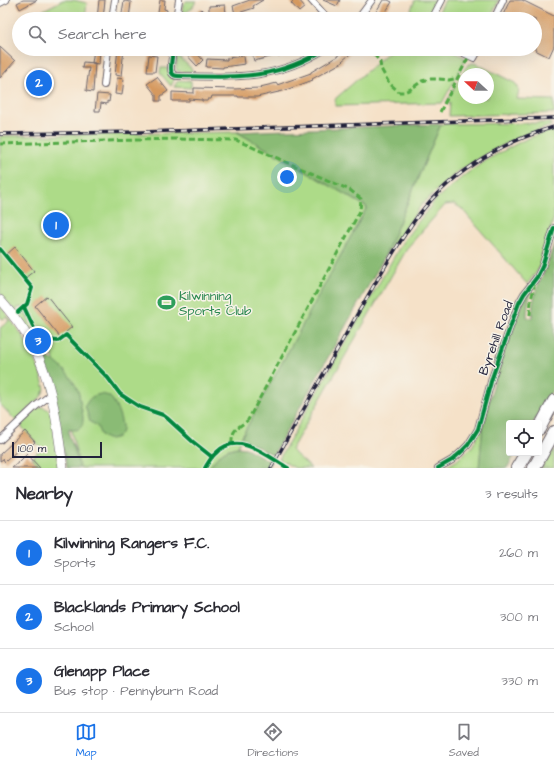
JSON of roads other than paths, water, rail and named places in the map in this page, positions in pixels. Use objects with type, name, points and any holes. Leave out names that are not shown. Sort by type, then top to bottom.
[{"type":"highway","points":[[542,423],[554,401]]},
{"type":"highway","points":[[534,468],[553,435]]},
{"type":"highway","points":[[517,468],[524,456]]},
{"type":"street","points":[[0,3],[6,0]]},
{"type":"street","points":[[113,12],[114,0]]},
{"type":"street","points":[[177,12],[178,0]]},
{"type":"street","points":[[311,0],[322,12]]},
{"type":"street","points":[[363,12],[372,0]]},
{"type":"street","points":[[436,12],[442,0]]},
{"type":"street","points":[[497,12],[503,0]]},
{"type":"street","points":[[104,86],[107,56]]},
{"type":"street","points":[[172,56],[171,68],[174,75],[216,78],[278,71],[313,56]]},
{"type":"street","name":"Byrehill Road","points":[[438,468],[452,460],[460,453],[468,445],[478,429],[492,378],[519,303],[542,267],[554,228]]},
{"type":"street","points":[[0,300],[12,314],[32,344],[41,364],[51,395],[56,418],[63,468]]},
{"type":"street","points":[[0,440],[36,406],[51,395]]},
{"type":"railway","points":[[0,134],[142,132],[554,118]]},
{"type":"railway","points":[[271,468],[389,260],[412,224],[425,207],[457,176],[493,152],[513,142],[554,127]]},
{"type":"place","name":"Blacklands Primary School","points":[[39,83]]},
{"type":"place","name":"Kilwinning Rangers F.C.","points":[[56,225]]},
{"type":"place","name":"Kilwinning Sports Club","points":[[166,303]]},
{"type":"place","name":"Glenapp Place","points":[[38,341]]}]
